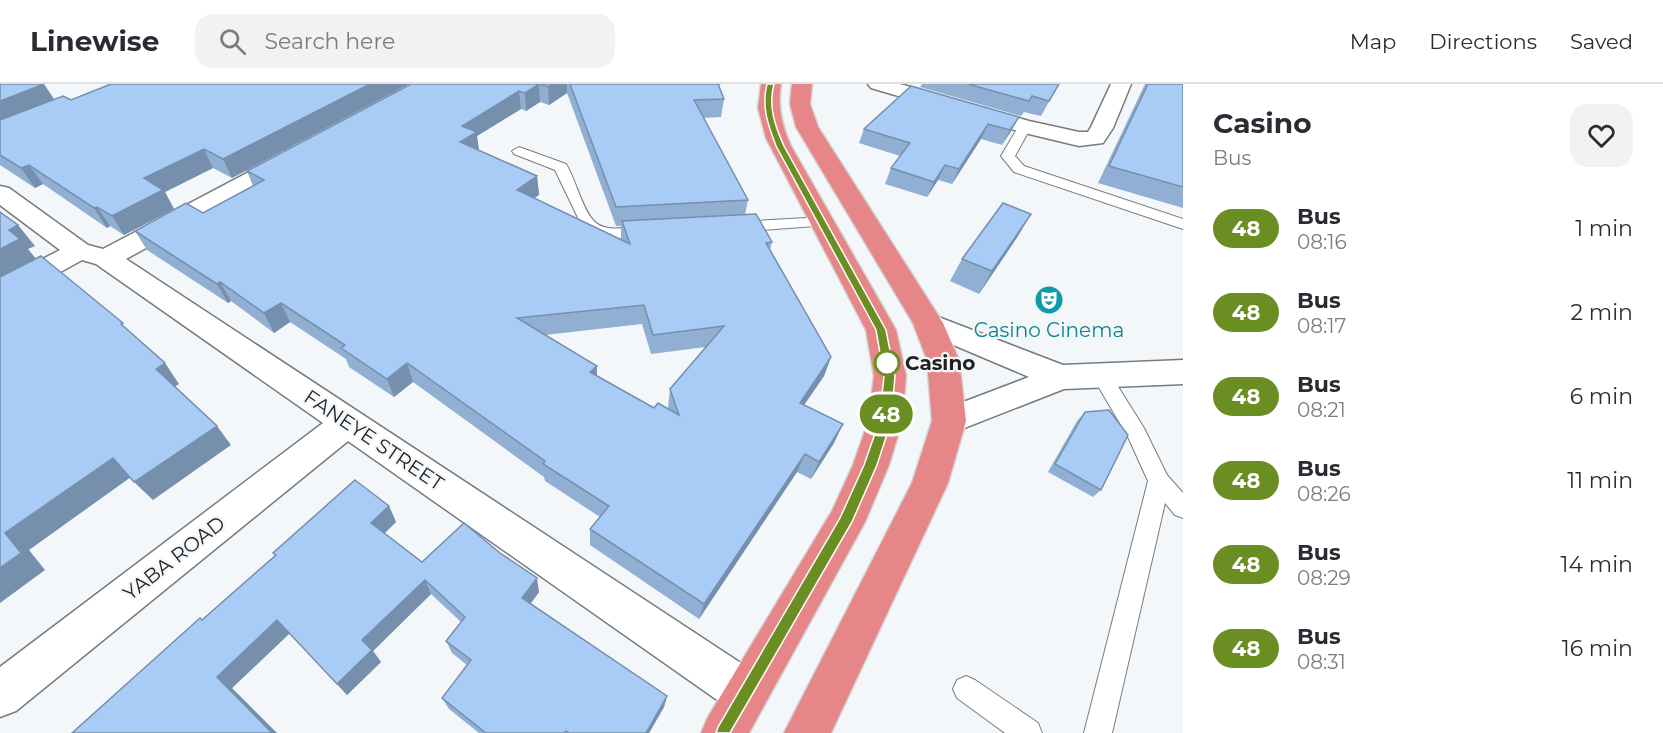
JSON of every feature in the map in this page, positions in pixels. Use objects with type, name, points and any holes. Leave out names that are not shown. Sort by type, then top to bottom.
[{"type":"highway","points":[[724,733],[846,522],[871,465],[885,422],[890,376],[881,330],[824,222],[780,146],[770,122],[768,94],[771,84]]},
{"type":"highway","points":[[802,84],[800,104],[807,127],[928,323],[943,360],[948,421],[930,483],[807,733]]},
{"type":"street","points":[[879,84],[1025,127],[1079,139],[1095,138],[1102,128],[1120,84]]},
{"type":"street","points":[[0,293],[92,254],[306,151]]},
{"type":"street","name":"FANEYE STREET","points":[[0,194],[348,422],[746,693]]},
{"type":"street","points":[[928,323],[1061,377]]},
{"type":"street","points":[[948,421],[1061,377],[1183,372]]},
{"type":"street","name":"YABA ROAD","points":[[0,695],[348,422]]},
{"type":"lane","points":[[1025,127],[1008,156],[1019,168],[1041,178],[1183,224]]},
{"type":"lane","points":[[519,151],[561,166],[587,223],[607,234],[664,231]]},
{"type":"lane","points":[[721,228],[824,222]]},
{"type":"lane","points":[[1100,375],[1137,434],[1159,481],[1183,508]]},
{"type":"lane","points":[[1098,733],[1159,481]]},
{"type":"lane","points":[[966,689],[1028,733]]},
{"type":"building","points":[[0,84],[44,84],[0,101]]},
{"type":"building","points":[[111,84],[370,84],[223,159],[204,149],[144,178],[163,190],[112,216],[97,207],[94,208],[29,165],[21,168],[0,155],[0,120],[63,96],[71,100]]},
{"type":"building","points":[[411,84],[539,84],[525,93],[519,91],[462,126],[477,132],[460,142],[537,176],[517,190],[630,244],[622,221],[756,214],[772,242],[766,243],[831,357],[800,403],[843,424],[819,462],[805,454],[704,604],[590,529],[609,506],[543,464],[545,461],[407,363],[387,379],[341,348],[345,345],[281,303],[264,313],[220,282],[217,284],[135,231],[186,203],[203,213],[264,180],[247,171]],"holes":[[[644,305],[653,335],[724,326],[670,389],[679,415],[658,403],[654,408],[590,372],[597,366],[517,318]]]},
{"type":"building","points":[[570,84],[718,84],[724,99],[694,100],[748,200],[616,207]]},
{"type":"building","points":[[968,84],[1059,84],[1049,101],[1032,96],[1029,101]]},
{"type":"building","points":[[1148,84],[1183,84],[1183,187],[1109,166]]},
{"type":"building","points":[[911,86],[1019,117],[1010,130],[988,124],[959,169],[945,165],[934,182],[891,168],[910,143],[864,129]]},
{"type":"building","points":[[1003,203],[1031,214],[992,271],[962,259]]},
{"type":"building","points":[[0,212],[18,225],[9,230],[20,239],[0,249]]},
{"type":"building","points":[[41,256],[123,323],[121,324],[165,363],[156,369],[217,426],[134,482],[113,458],[5,533],[21,553],[0,568],[0,277]]},
{"type":"building","points":[[1109,410],[1128,435],[1101,490],[1055,464],[1085,412]]},
{"type":"building","points":[[355,480],[389,506],[371,523],[422,562],[464,523],[500,553],[537,578],[522,598],[667,696],[646,733],[569,733],[566,731],[564,733],[486,733],[442,698],[471,660],[446,641],[465,617],[425,580],[362,640],[372,650],[337,684],[277,620],[217,677],[272,733],[72,733],[200,618],[202,620],[276,555],[273,553]]},
{"type":"bus line","name":"48","points":[[724,733],[846,522],[871,465],[885,422],[890,376],[881,330],[824,222],[780,146],[770,122],[768,94],[771,84]]},
{"type":"place","name":"Casino Cinema","points":[[1049,300]]},
{"type":"place","name":"Casino","points":[[887,363]]}]
